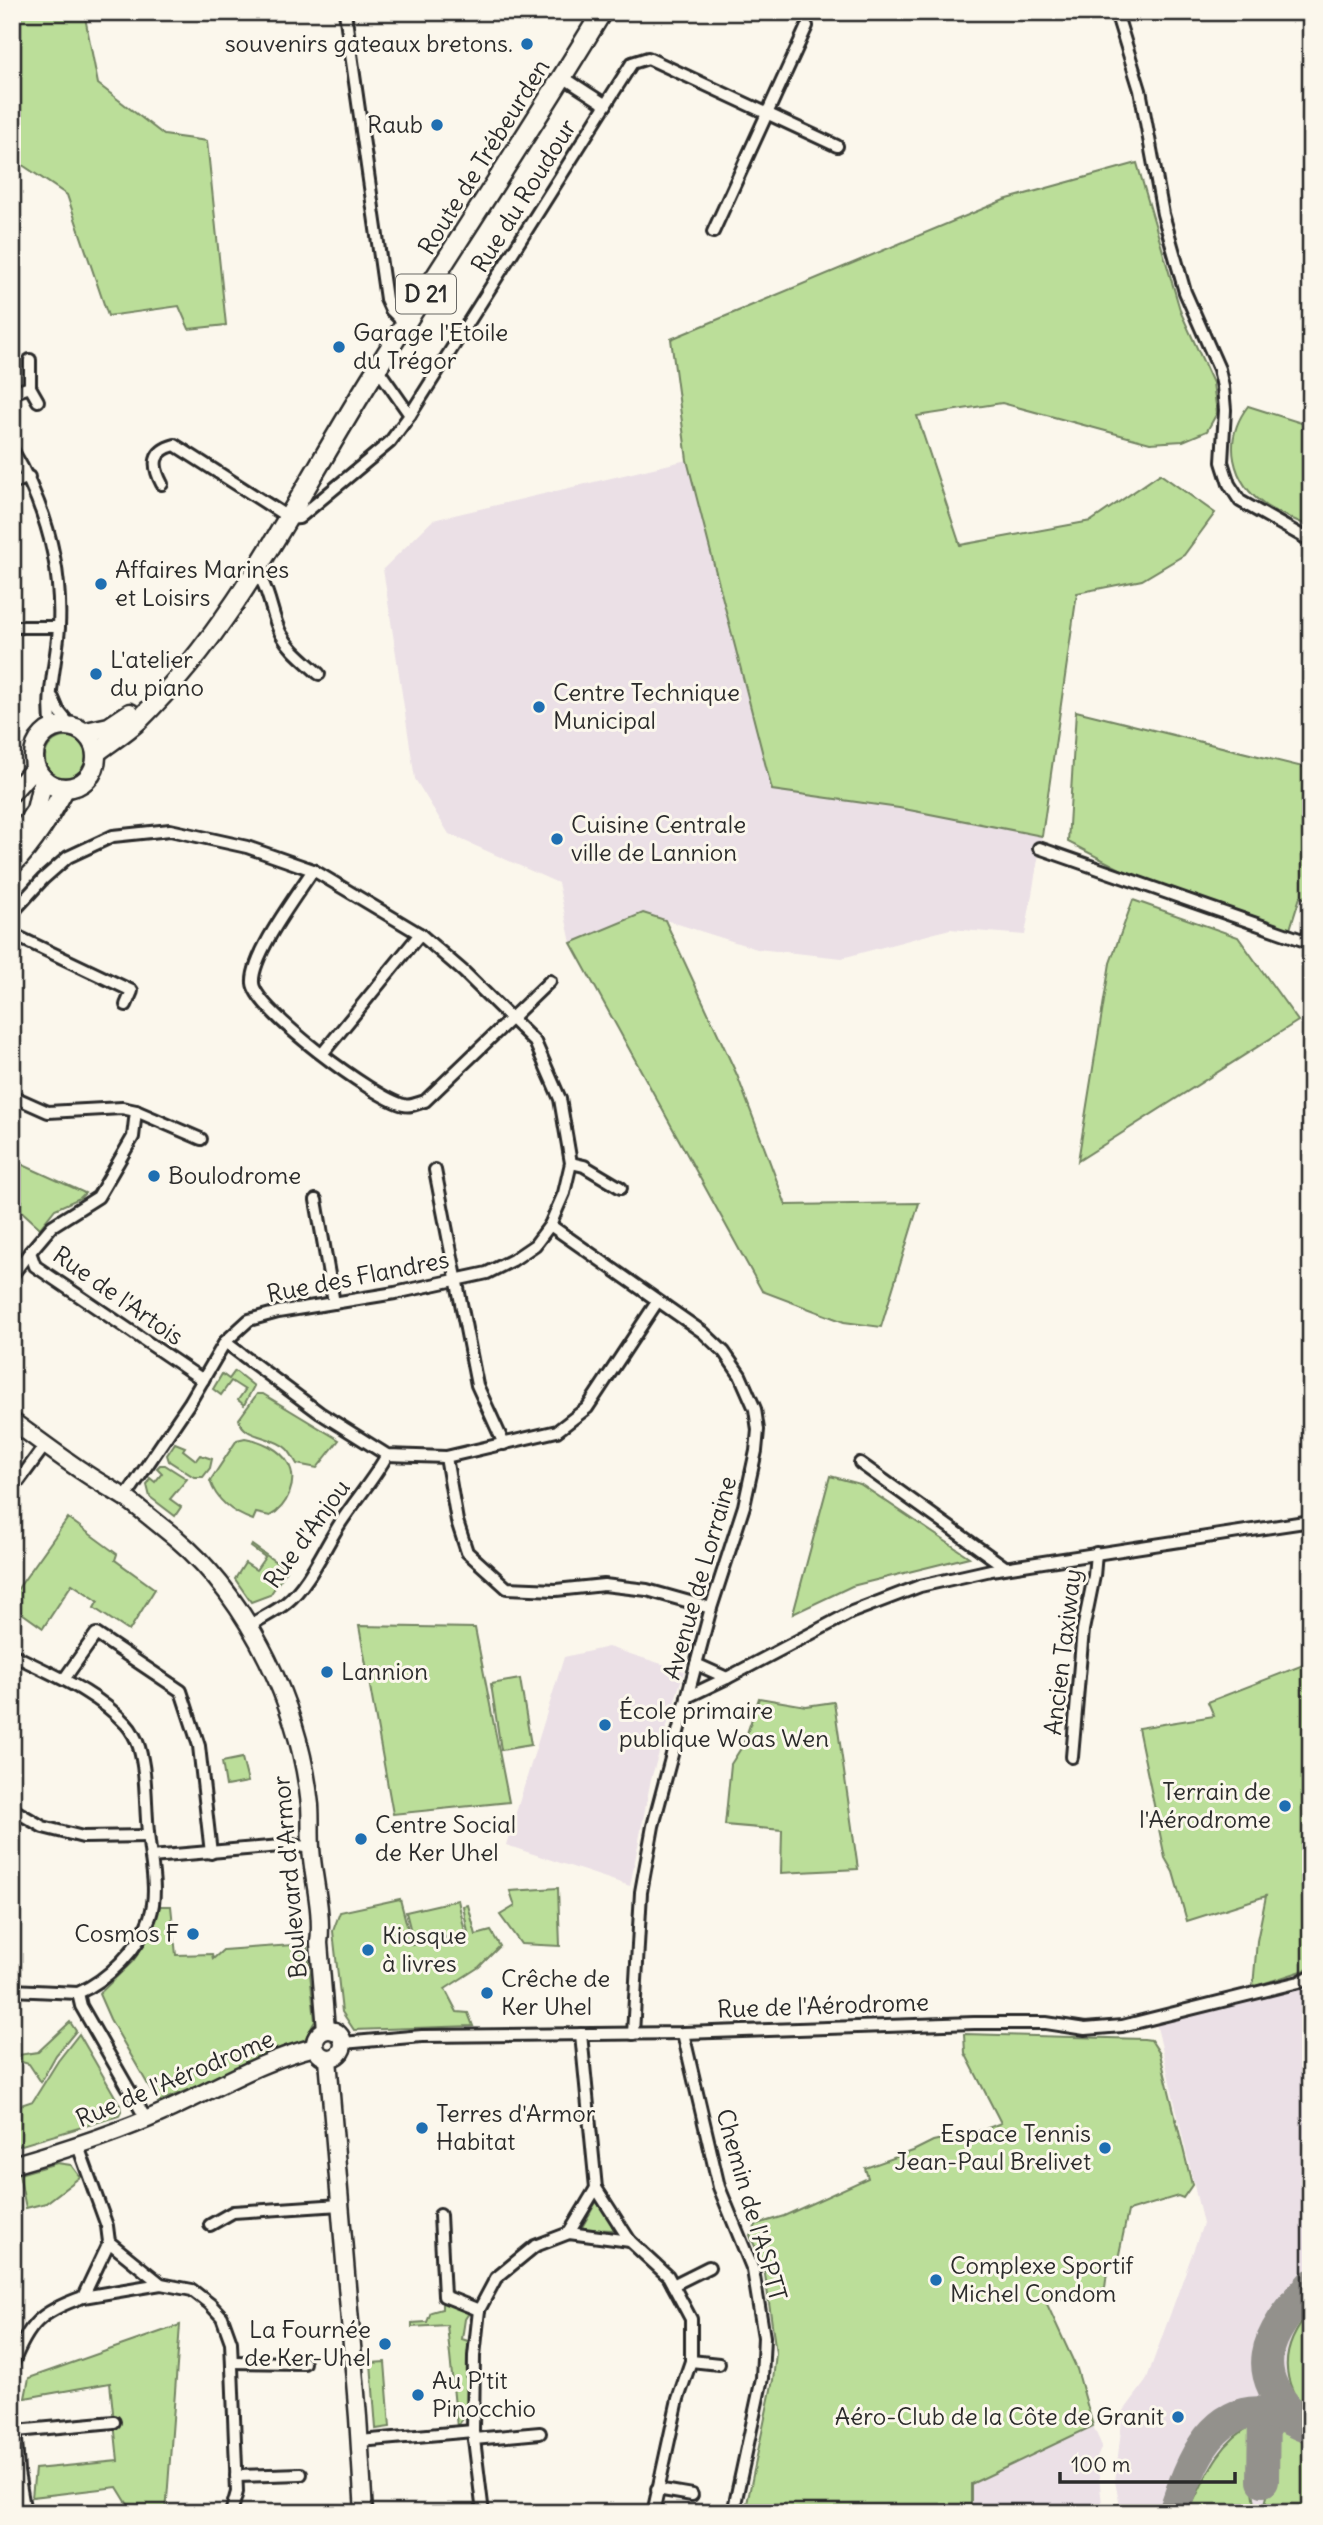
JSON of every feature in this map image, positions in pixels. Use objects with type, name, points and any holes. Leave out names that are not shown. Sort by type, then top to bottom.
[{"type":"main road","name":"Route de Trébeurden","points":[[97,752],[137,722],[220,627],[253,578],[376,371],[603,12]]},
{"type":"main road","name":"Route de Trébeurden","points":[[78,729],[109,727],[133,710],[169,675],[253,578]]},
{"type":"main road","points":[[12,845],[36,810],[39,773],[33,757],[35,748],[45,733],[52,728],[78,729],[94,743],[97,752],[94,769],[79,785],[56,787],[39,773]]},
{"type":"main road","points":[[12,793],[39,773]]},
{"type":"main road","points":[[12,865],[42,827],[65,788]]},
{"type":"main road","name":"Boulevard d'Armor","points":[[12,1422],[125,1498],[178,1540],[207,1569],[249,1626],[272,1669],[294,1732],[310,1805],[311,1848],[319,1900],[319,1943],[326,2030]]},
{"type":"main road","points":[[326,2030],[339,2035],[343,2043],[338,2056],[328,2059],[320,2055],[315,2047],[316,2038],[326,2030]]},
{"type":"main road","name":"Rue de l'Aérodrome","points":[[12,2165],[78,2146],[166,2112],[273,2059],[315,2047]]},
{"type":"main road","points":[[328,2059],[364,2513]]},
{"type":"street","points":[[345,12],[386,299],[391,310],[406,325]]},
{"type":"street","points":[[1116,12],[1140,90],[1163,214],[1185,292],[1219,369],[1225,410],[1222,462],[1229,484],[1240,501],[1311,541]]},
{"type":"street","points":[[713,232],[807,26]]},
{"type":"street","name":"Rue du Roudour","points":[[288,519],[299,518],[390,442],[410,415],[632,62],[648,58],[837,146]]},
{"type":"street","name":"Rue du Roudour","points":[[563,77],[606,106]]},
{"type":"street","points":[[30,360],[30,387],[38,401]]},
{"type":"street","points":[[376,371],[410,415]]},
{"type":"street","points":[[12,393],[30,387]]},
{"type":"street","points":[[162,484],[155,471],[155,463],[164,448],[175,445],[283,513],[288,519]]},
{"type":"street","points":[[12,449],[29,477],[54,553],[59,594],[59,627],[49,713],[52,728]]},
{"type":"street","points":[[12,484],[29,477]]},
{"type":"street","points":[[253,578],[262,581],[270,596],[280,632],[291,649],[319,674]]},
{"type":"street","points":[[12,627],[59,627]]},
{"type":"street","points":[[51,696],[58,710],[78,729]]},
{"type":"street","points":[[12,913],[43,879],[68,857],[113,836],[170,830],[247,847],[313,870],[420,934],[535,1042],[560,1099],[571,1163],[584,1166],[621,1188]]},
{"type":"street","points":[[1039,848],[1311,943]]},
{"type":"street","points":[[313,870],[264,946],[254,969],[253,985],[259,999],[322,1054],[349,1076],[388,1099],[407,1107],[425,1101],[550,981]]},
{"type":"street","points":[[12,934],[132,990],[126,1005]]},
{"type":"street","points":[[322,1054],[420,934]]},
{"type":"street","points":[[12,1096],[48,1112],[122,1108],[136,1111],[201,1139]]},
{"type":"street","name":"Rue de l'Artois","points":[[136,1111],[133,1137],[99,1197],[52,1226],[30,1252],[35,1266],[203,1380]]},
{"type":"street","name":"Rue des Flandres","points":[[125,1498],[226,1342],[249,1320],[278,1311],[334,1303],[487,1273],[535,1245],[550,1225],[564,1193],[571,1163]]},
{"type":"street","points":[[435,1170],[477,1385],[504,1444]]},
{"type":"street","points":[[316,1200],[334,1303]]},
{"type":"street","name":"Avenue de Lorraine","points":[[550,1225],[704,1334],[724,1352],[740,1375],[754,1409],[758,1430],[747,1495],[711,1608],[653,1826],[641,1892],[633,2034]]},
{"type":"street","points":[[12,1275],[30,1252]]},
{"type":"street","points":[[226,1342],[320,1413],[387,1455],[446,1457],[557,1431],[587,1408],[657,1302]]},
{"type":"street","points":[[12,1490],[46,1444]]},
{"type":"street","name":"Rue d'Anjou","points":[[249,1626],[287,1603],[293,1596],[387,1455]]},
{"type":"street","points":[[446,1457],[457,1521],[467,1552],[506,1588],[556,1590],[604,1585],[647,1590],[711,1608]]},
{"type":"street","points":[[860,1463],[1005,1567]]},
{"type":"street","points":[[687,1697],[852,1612],[920,1586],[1005,1567],[1311,1521]]},
{"type":"street","name":"Ancien Taxiway","points":[[1072,1757],[1083,1630],[1096,1553]]},
{"type":"street","points":[[65,1678],[96,1634],[181,1691],[200,1746],[211,1853]]},
{"type":"street","points":[[12,1654],[65,1678],[93,1696],[127,1725],[139,1745],[154,1897],[150,1917],[141,1936],[125,1957],[90,1988],[78,1993],[12,1990]]},
{"type":"street","points":[[696,1664],[727,1678]]},
{"type":"street","points":[[12,1809],[43,1827],[83,1837],[148,1836]]},
{"type":"street","points":[[151,1857],[292,1845],[311,1848]]},
{"type":"street","name":"Rue de l'Aérodrome","points":[[343,2043],[422,2036],[683,2033],[974,2023],[1046,2023],[1104,2029],[1299,1982],[1311,1976]]},
{"type":"street","points":[[78,1993],[81,2006],[146,2119]]},
{"type":"street","name":"Chemin de l'ASPTT","points":[[683,2033],[719,2187],[752,2269],[765,2352],[762,2378],[733,2513]]},
{"type":"street","points":[[581,2034],[596,2188],[630,2241],[668,2276],[691,2319],[691,2361],[678,2399],[653,2513]]},
{"type":"street","points":[[78,2146],[107,2226],[109,2242],[83,2297]]},
{"type":"street","points":[[569,2233],[596,2188]]},
{"type":"street","points":[[210,2225],[233,2212],[340,2205]]},
{"type":"street","points":[[440,2215],[444,2295],[479,2310]]},
{"type":"street","points":[[483,2513],[473,2435],[474,2356],[479,2310],[496,2278],[535,2246],[569,2233],[630,2241]]},
{"type":"street","points":[[109,2242],[161,2284]]},
{"type":"street","points":[[673,2285],[709,2267]]},
{"type":"street","points":[[12,2366],[22,2338],[42,2315],[83,2297],[161,2284],[192,2290],[222,2317],[229,2330],[237,2492],[231,2513]]},
{"type":"street","points":[[691,2361],[719,2364]]},
{"type":"street","points":[[232,2362],[304,2363]]},
{"type":"street","points":[[12,2372],[18,2472],[24,2513]]},
{"type":"street","points":[[16,2431],[114,2422]]},
{"type":"street","points":[[360,2441],[540,2433]]},
{"type":"street","points":[[236,2476],[301,2474]]},
{"type":"street","points":[[657,2489],[692,2495]]},
{"type":"shaded area","name":"Centre Technique Municipal","points":[[687,460],[772,789],[899,808],[1042,836],[1025,935],[950,929],[842,958],[757,949],[643,913],[571,943],[558,883],[449,834],[415,779],[383,569],[433,520]]},
{"type":"shaded area","name":"École primaire publique Woas Wen","points":[[608,1647],[684,1671],[651,1779],[630,1886],[506,1845],[564,1657]]},
{"type":"shaded area","points":[[1311,1976],[1311,2513],[1122,2513],[1115,2482],[1123,2412],[1146,2381],[1203,2224],[1155,2018]]},
{"type":"shaded area","points":[[1093,2426],[1102,2446],[1097,2458],[1103,2513],[971,2513],[970,2484]]},
{"type":"green space","points":[[12,12],[84,12],[98,84],[164,135],[207,141],[226,325],[189,329],[179,306],[108,316],[67,195],[12,158]]},
{"type":"green space","points":[[1137,163],[1181,313],[1213,383],[1217,413],[1207,431],[1183,441],[1150,443],[1002,403],[917,416],[960,545],[1091,521],[1160,474],[1215,513],[1184,555],[1142,580],[1077,593],[1042,836],[899,808],[772,790],[687,460],[671,339],[1004,200]]},
{"type":"green space","points":[[1248,406],[1311,426],[1311,527],[1266,506],[1254,496],[1238,473],[1233,446],[1240,419]]},
{"type":"green space","points":[[1076,711],[1311,769],[1311,900],[1300,897],[1290,929],[1124,871],[1068,842]]},
{"type":"green space","points":[[66,737],[81,743],[87,758],[81,773],[66,779],[51,773],[45,758],[51,743]]},
{"type":"green space","points":[[1133,900],[1238,937],[1298,1021],[1078,1161],[1110,963]]},
{"type":"green space","points":[[643,913],[665,920],[737,1075],[786,1205],[919,1203],[881,1327],[844,1322],[762,1291],[571,943]]},
{"type":"green space","points":[[12,1160],[85,1193],[55,1209],[40,1228],[18,1208],[22,1201],[12,1194]]},
{"type":"green space","points":[[235,1371],[254,1386],[244,1405],[238,1400],[245,1390],[231,1381],[221,1395],[213,1389],[222,1374],[229,1379]]},
{"type":"green space","points":[[257,1394],[263,1394],[339,1440],[317,1468],[297,1464],[281,1445],[246,1430],[239,1419]]},
{"type":"green space","points":[[245,1438],[263,1443],[280,1453],[288,1463],[292,1478],[290,1493],[282,1506],[270,1516],[256,1513],[253,1520],[227,1506],[210,1481],[237,1440]]},
{"type":"green space","points":[[175,1443],[185,1447],[183,1450],[196,1460],[200,1455],[212,1459],[210,1468],[203,1477],[194,1477],[169,1461],[167,1455]]},
{"type":"green space","points":[[165,1465],[187,1479],[170,1499],[181,1507],[175,1516],[150,1497],[147,1485],[150,1478],[155,1482],[162,1473],[157,1468]]},
{"type":"green space","points":[[830,1476],[860,1484],[969,1557],[852,1586],[793,1614]]},
{"type":"green space","points":[[68,1518],[117,1554],[115,1560],[155,1589],[129,1631],[94,1608],[98,1601],[72,1584],[43,1628],[12,1606],[12,1597]]},
{"type":"green space","points":[[252,1545],[287,1570],[270,1595],[251,1602],[235,1579],[245,1563],[256,1570],[265,1557],[251,1547]]},
{"type":"green space","points":[[359,1626],[475,1628],[509,1802],[393,1814]]},
{"type":"green space","points":[[1311,1662],[1311,1964],[1305,1970],[1253,1987],[1257,1941],[1266,1896],[1187,1921],[1173,1872],[1165,1858],[1138,1728],[1214,1716],[1208,1702]]},
{"type":"green space","points":[[520,1679],[531,1745],[501,1750],[491,1684]]},
{"type":"green space","points":[[759,1698],[806,1706],[834,1702],[858,1869],[781,1873],[782,1830],[725,1825],[731,1764],[743,1745]]},
{"type":"green space","points":[[242,1758],[248,1782],[226,1786],[222,1762]]},
{"type":"green space","points":[[558,1888],[560,1946],[521,1944],[500,1915],[515,1906],[510,1891]]},
{"type":"green space","points":[[400,1899],[412,1945],[468,1933],[463,1906],[468,1905],[476,1935],[491,1931],[500,1946],[479,1967],[445,1989],[457,2012],[468,2013],[473,2026],[354,2030],[342,2012],[333,1931],[340,1912]]},
{"type":"green space","points":[[458,1900],[465,1932],[414,1944],[406,1912]]},
{"type":"green space","points":[[160,1906],[171,1906],[176,1955],[212,1954],[213,1959],[223,1950],[307,1944],[315,2021],[303,2043],[158,2102],[110,2019],[99,1994],[133,1961],[152,1933]]},
{"type":"green space","points":[[70,2022],[76,2031],[56,2055],[41,2082],[29,2064],[18,2061],[18,2055],[38,2052]]},
{"type":"green space","points":[[79,2034],[120,2105],[119,2116],[12,2148],[12,2108],[33,2101]]},
{"type":"green space","name":"Complexe Sportif Michel Condom","points":[[964,2034],[1144,2039],[1151,2040],[1160,2054],[1192,2185],[1183,2198],[1178,2196],[1128,2211],[1118,2259],[1103,2263],[1107,2272],[1105,2288],[1046,2302],[1077,2369],[1093,2426],[971,2484],[971,2513],[745,2513],[773,2380],[776,2353],[764,2267],[750,2235],[757,2224],[784,2216],[868,2178],[865,2168],[933,2141],[983,2130],[1001,2123],[965,2053]]},
{"type":"green space","points":[[57,2163],[71,2165],[80,2177],[46,2203],[26,2208],[19,2174]]},
{"type":"green space","points":[[599,2197],[614,2230],[581,2229]]},
{"type":"green space","points":[[442,2300],[469,2313],[465,2319],[462,2339],[468,2341],[467,2413],[457,2427],[447,2325],[412,2327],[412,2323],[427,2322],[431,2312],[442,2309]]},
{"type":"green space","points":[[1311,2311],[1311,2417],[1293,2391],[1287,2364],[1293,2337]]},
{"type":"green space","points":[[180,2325],[166,2513],[133,2513],[117,2487],[32,2497],[35,2469],[118,2461],[110,2383],[25,2398],[29,2378]]},
{"type":"green space","points":[[385,2362],[390,2427],[376,2429],[371,2363]]},
{"type":"green space","points":[[1272,2424],[1289,2430],[1311,2445],[1311,2513],[1263,2513],[1267,2496],[1253,2490],[1256,2513],[1191,2513],[1190,2509],[1215,2461],[1231,2440],[1253,2425],[1251,2481],[1273,2481]]},
{"type":"taxiway","points":[[1304,2425],[1285,2406],[1273,2388],[1268,2371],[1268,2355],[1282,2321],[1311,2285]]},
{"type":"taxiway","points":[[1174,2513],[1197,2455],[1208,2438],[1222,2425],[1238,2416],[1258,2412],[1281,2416],[1306,2427]]},
{"type":"taxiway","points":[[1263,2481],[1264,2413]]},
{"type":"place","name":"souvenirs gateaux bretons.","points":[[527,44]]},
{"type":"place","name":"Raub","points":[[437,125]]},
{"type":"place","name":"Garage l'Etoile du Trégor","points":[[339,347]]},
{"type":"place","name":"Affaires Marines et Loisirs","points":[[101,584]]},
{"type":"place","name":"L'atelier du piano","points":[[96,674]]},
{"type":"place","name":"Centre Technique Municipal","points":[[539,707]]},
{"type":"place","name":"Cuisine Centrale ville de Lannion","points":[[557,839]]},
{"type":"place","name":"Boulodrome","points":[[154,1176]]},
{"type":"place","name":"Lannion","points":[[327,1672]]},
{"type":"place","name":"École primaire publique Woas Wen","points":[[605,1725]]},
{"type":"place","name":"Terrain de l'Aérodrome","points":[[1285,1806]]},
{"type":"place","name":"Centre Social de Ker Uhel","points":[[361,1839]]},
{"type":"place","name":"Cosmos F","points":[[193,1934]]},
{"type":"place","name":"Kiosque à livres","points":[[368,1950]]},
{"type":"place","name":"Crêche de Ker Uhel","points":[[487,1993]]},
{"type":"place","name":"Terres d'Armor Habitat","points":[[422,2128]]},
{"type":"place","name":"Espace Tennis Jean-Paul Brelivet","points":[[1105,2148]]},
{"type":"place","name":"Complexe Sportif Michel Condom","points":[[936,2280]]},
{"type":"place","name":"La Fournée de Ker-Uhel","points":[[385,2344]]},
{"type":"place","name":"Au P'tit Pinocchio","points":[[418,2395]]},
{"type":"place","name":"Aéro-Club de la Côte de Granit","points":[[1178,2417]]}]
